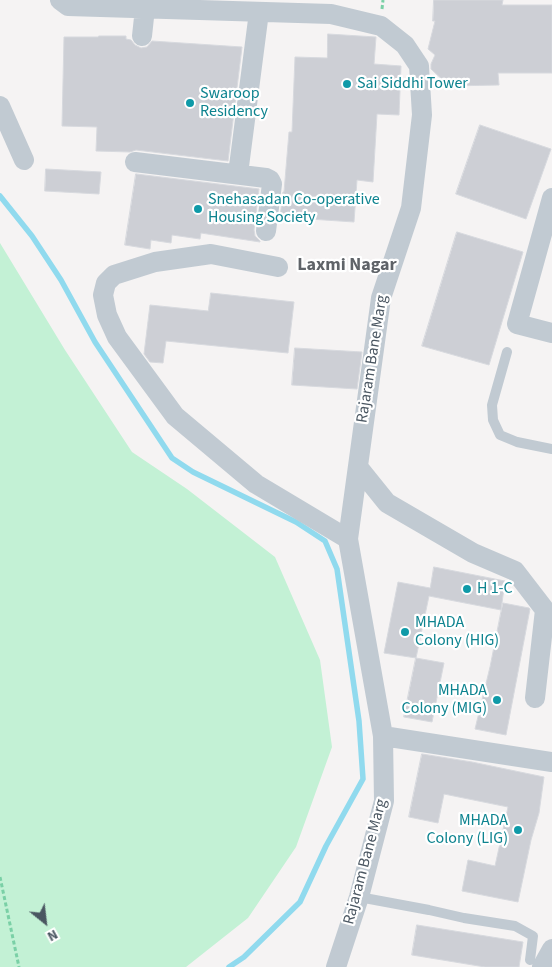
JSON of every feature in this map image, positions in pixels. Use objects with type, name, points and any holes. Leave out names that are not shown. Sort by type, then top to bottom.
[{"type":"street","name":"Rajaram Bane Marg","points":[[60,0],[68,6],[331,14],[381,26],[405,44],[419,66],[422,115],[411,208],[381,298],[348,539],[383,736],[384,801],[359,896],[336,967]]},
{"type":"street","points":[[142,36],[145,8]]},
{"type":"street","points":[[238,174],[259,12]]},
{"type":"street","points":[[0,106],[24,160]]},
{"type":"street","points":[[135,162],[238,174],[270,180],[272,184],[266,231]]},
{"type":"street","points":[[552,198],[517,324],[552,333]]},
{"type":"street","points":[[278,267],[211,254],[155,262],[114,275],[106,283],[103,295],[107,315],[117,337],[175,416],[256,484],[348,539]]},
{"type":"street","points":[[358,467],[387,503],[473,553],[515,571],[545,610],[535,698]]},
{"type":"street","points":[[383,736],[552,762]]},
{"type":"street","points":[[536,963],[552,949]]},
{"type":"lane","points":[[507,352],[492,405],[493,420],[500,434],[517,442],[552,449]]},
{"type":"lane","points":[[359,896],[464,918],[515,926],[533,936],[536,963]]},
{"type":"path","points":[[0,877],[19,967]]},
{"type":"green space","points":[[0,243],[65,350],[132,452],[187,489],[275,557],[320,660],[332,747],[296,847],[248,918],[186,967],[0,967]]},
{"type":"building","points":[[434,0],[503,0],[502,5],[552,5],[552,73],[498,73],[499,85],[449,86],[431,69],[435,55],[428,49],[435,21],[433,21]]},
{"type":"building","points":[[328,34],[376,37],[374,64],[401,66],[399,115],[377,114],[373,182],[357,180],[354,222],[280,217],[289,132],[292,132],[295,57],[327,58]]},
{"type":"building","points":[[126,36],[126,39],[131,40],[141,48],[147,47],[152,41],[242,47],[228,161],[136,150],[130,152],[96,151],[97,127],[62,126],[64,37]]},
{"type":"building","points":[[480,125],[551,149],[526,219],[456,194]]},
{"type":"building","points":[[46,169],[101,172],[99,194],[45,191]]},
{"type":"building","name":"Snehasadan Co-operative Housing Society","points":[[136,174],[259,189],[254,230],[255,236],[260,242],[201,233],[200,239],[172,235],[171,243],[151,240],[150,249],[125,245]]},
{"type":"building","points":[[457,232],[523,252],[489,365],[422,346]]},
{"type":"building","points":[[211,293],[294,302],[288,353],[166,341],[163,363],[150,362],[144,354],[150,305],[208,311]]},
{"type":"building","points":[[295,348],[362,352],[357,389],[292,385]]},
{"type":"building","name":"MHADA Colony (HIG)","points":[[434,567],[505,581],[501,610],[429,596],[416,658],[384,653],[398,582],[430,588]]},
{"type":"building","points":[[503,603],[530,609],[506,735],[475,729]]},
{"type":"building","name":"MHADA Colony (MIG)","points":[[416,658],[444,663],[432,722],[404,717]]},
{"type":"building","name":"MHADA Colony (LIG)","points":[[422,754],[544,777],[539,813],[531,840],[518,902],[462,891],[468,860],[495,866],[508,807],[444,794],[438,823],[409,817]]},
{"type":"building","points":[[417,925],[523,942],[519,967],[485,967],[412,955]]},
{"type":"waterway","points":[[0,196],[32,236],[61,280],[95,342],[172,458],[193,472],[296,522],[325,541],[337,569],[359,721],[363,779],[326,846],[300,902],[244,957],[229,967]]},
{"type":"place","name":"Sai Siddhi Tower","points":[[347,84]]},
{"type":"place","name":"Swaroop Residency","points":[[190,103]]},
{"type":"place","name":"Snehasadan Co-operative Housing Society","points":[[198,209]]},
{"type":"place","name":"H 1-C","points":[[467,589]]},
{"type":"place","name":"MHADA Colony (HIG)","points":[[405,632]]},
{"type":"place","name":"MHADA Colony (MIG)","points":[[497,700]]},
{"type":"place","name":"MHADA Colony (LIG)","points":[[518,830]]},
{"type":"district","name":"Laxmi Nagar","points":[[347,266]]}]
